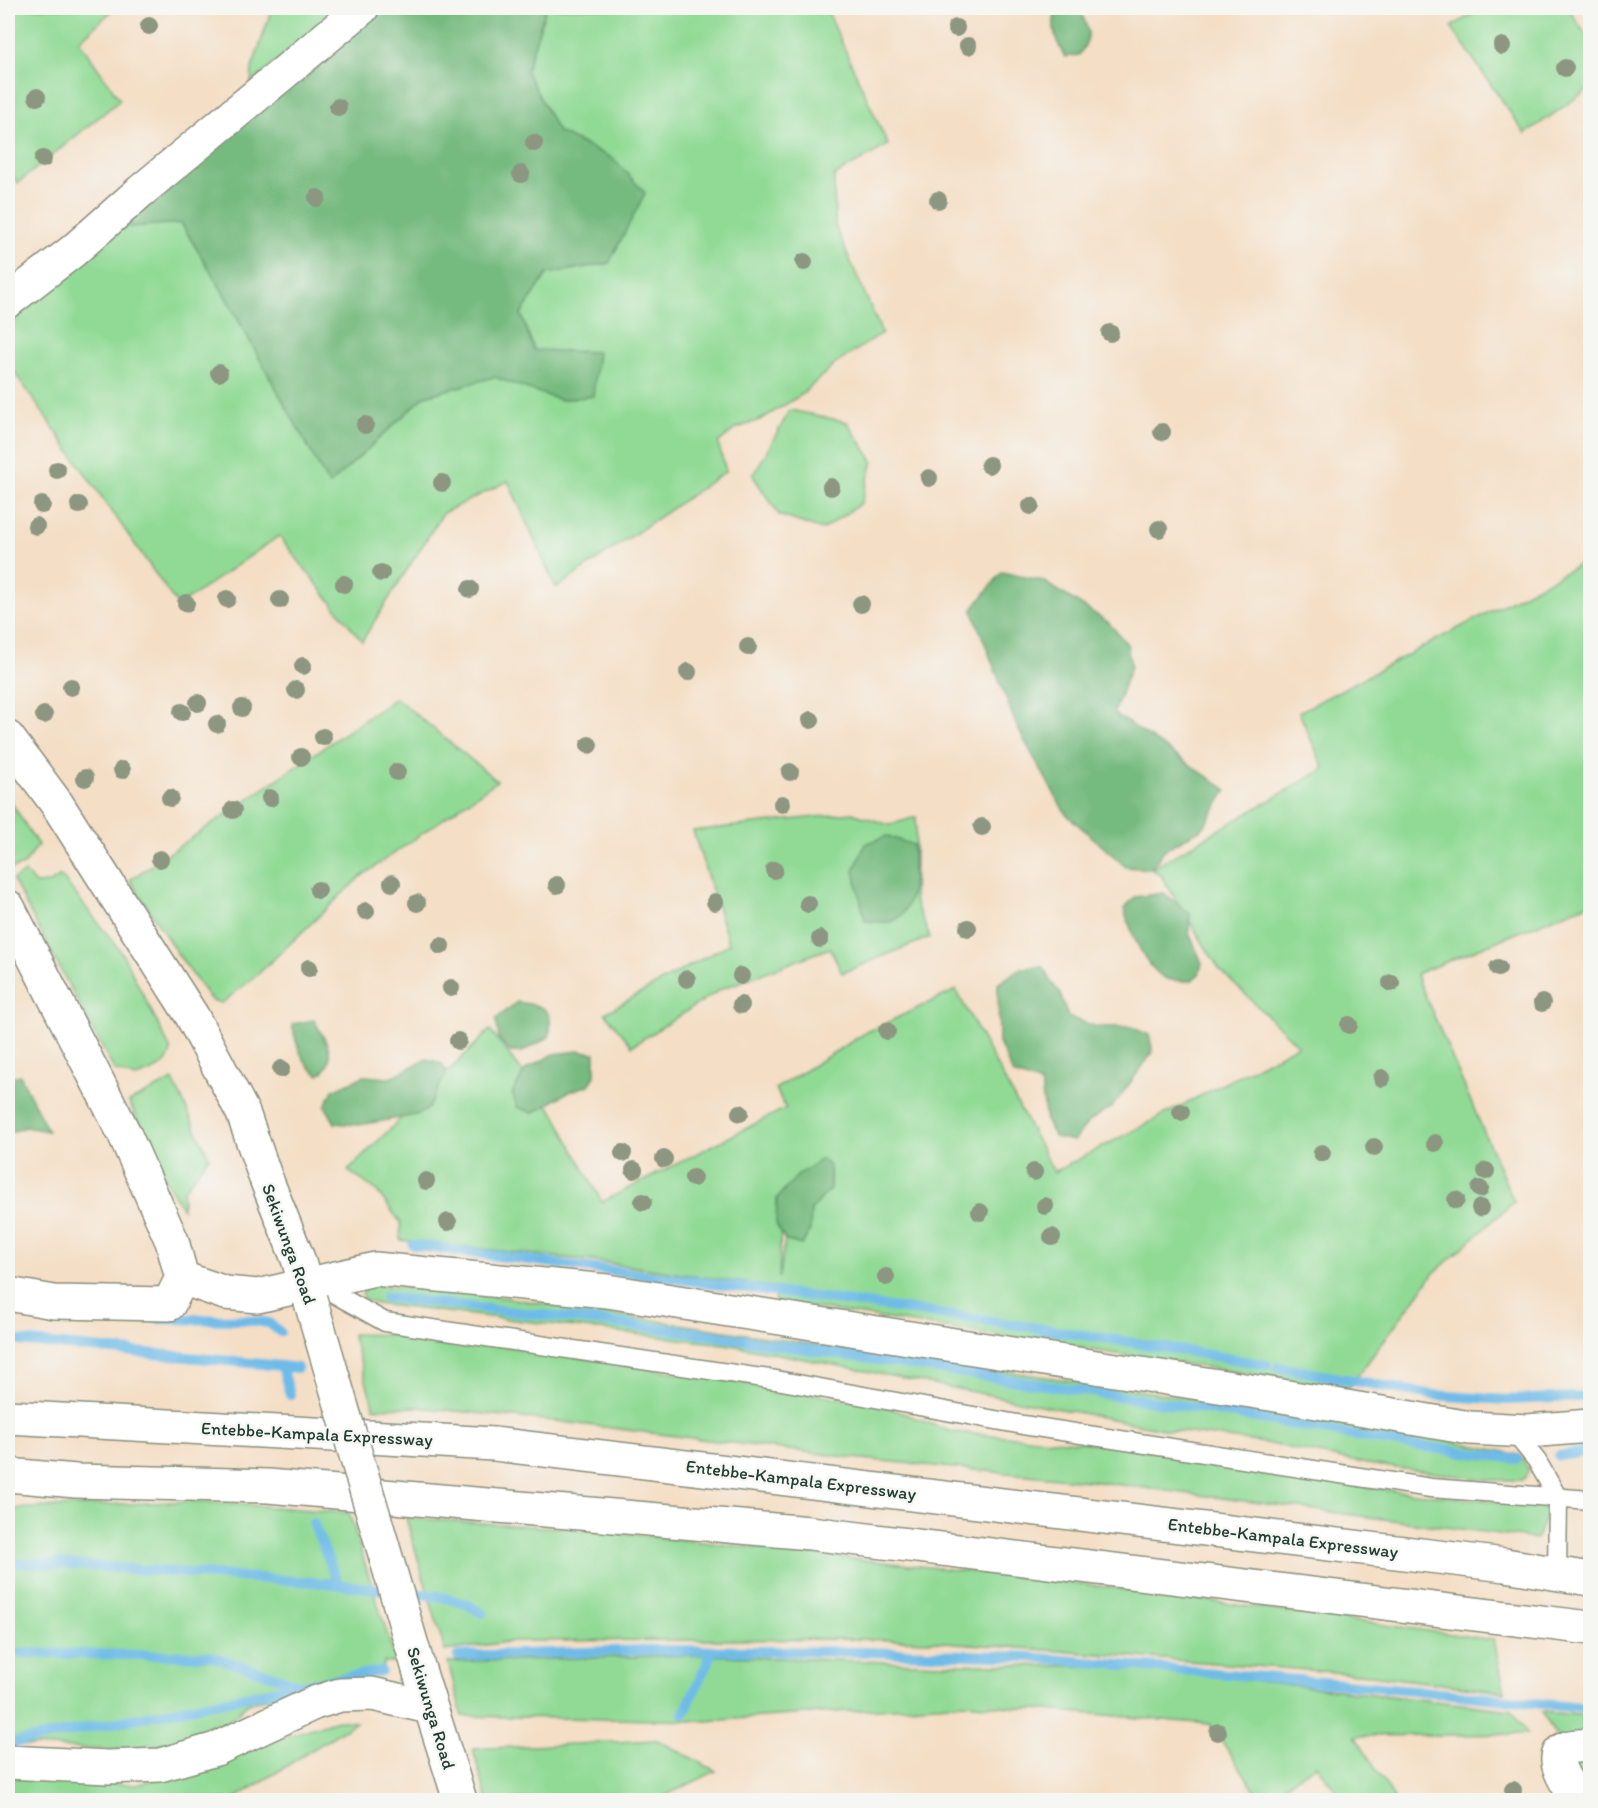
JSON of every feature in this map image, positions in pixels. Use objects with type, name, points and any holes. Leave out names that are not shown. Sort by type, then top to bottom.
[{"type":"main road","points":[[8,301],[73,251],[141,191],[362,8]]},
{"type":"main road","name":"Sekiwunga Road","points":[[8,738],[62,812],[192,1016],[243,1113],[265,1176],[311,1289],[429,1707],[460,1800]]},
{"type":"main road","points":[[8,907],[124,1133],[172,1241],[182,1278],[169,1304],[54,1302],[8,1294]]},
{"type":"main road","points":[[182,1278],[225,1293],[258,1296],[311,1289],[375,1269],[608,1291],[1270,1394],[1470,1428],[1513,1431],[1590,1426]]},
{"type":"main road","name":"Entebbe-Kampala Expressway","points":[[8,1417],[494,1444],[1482,1562],[1590,1579]]},
{"type":"main road","points":[[8,1475],[76,1481],[268,1486],[810,1533],[1590,1628]]},
{"type":"main road","points":[[8,1762],[108,1767],[160,1765],[216,1749],[314,1702],[340,1695],[372,1694],[429,1707]]},
{"type":"main road","points":[[1577,1800],[1558,1768],[1558,1758],[1561,1751],[1572,1746],[1590,1746]]},
{"type":"lane","points":[[311,1289],[385,1322],[776,1380],[1023,1425],[1431,1488],[1590,1500]]},
{"type":"lane","points":[[1513,1431],[1537,1461],[1558,1498],[1557,1575]]},
{"type":"green space","points":[[8,8],[115,8],[79,41],[120,100],[18,183],[8,170]]},
{"type":"green space","points":[[272,8],[344,8],[251,83],[252,68]]},
{"type":"green space","points":[[383,8],[546,8],[526,71],[558,132],[614,159],[645,193],[609,263],[547,274],[521,314],[534,350],[598,352],[593,396],[560,400],[494,377],[425,396],[329,485],[223,292],[181,223],[113,228]]},
{"type":"green space","points":[[546,8],[826,8],[888,145],[834,176],[835,226],[882,333],[834,365],[801,395],[762,419],[735,429],[718,443],[726,471],[556,588],[508,481],[443,513],[362,641],[279,536],[178,606],[8,363],[8,316],[113,228],[181,223],[223,292],[329,484],[425,396],[494,377],[560,400],[534,350],[521,314],[547,274],[609,263],[614,159],[558,132],[526,71]]},
{"type":"green space","points":[[1057,8],[1079,8],[1088,36],[1079,55],[1065,57],[1059,45],[1054,27]]},
{"type":"green space","points":[[1482,8],[1568,8],[1590,41],[1590,88],[1525,134],[1451,27]]},
{"type":"green space","points":[[790,410],[847,422],[873,461],[861,503],[822,530],[779,515],[753,476]]},
{"type":"green space","points":[[1590,559],[1590,903],[1416,974],[1514,1202],[1433,1274],[1348,1389],[775,1302],[778,1288],[593,1261],[400,1240],[401,1223],[376,1190],[348,1171],[490,1030],[554,1113],[602,1202],[786,1108],[775,1089],[867,1032],[956,990],[1054,1172],[1298,1045],[1220,970],[1160,874],[1151,869],[1324,769],[1299,712]],"holes":[[[821,1159],[830,1167],[830,1188],[811,1210],[810,1230],[802,1245],[785,1240],[779,1278],[782,1192]]]},
{"type":"green space","points":[[1002,572],[1043,581],[1108,622],[1127,644],[1131,666],[1114,713],[1227,790],[1203,828],[1164,850],[1151,869],[1126,867],[1065,813],[1017,727],[972,610]]},
{"type":"green space","points":[[396,698],[497,781],[359,878],[258,974],[222,1003],[211,1000],[177,953],[130,880]]},
{"type":"green space","points":[[8,797],[38,845],[24,865],[10,869],[8,864]]},
{"type":"green space","points":[[852,813],[889,825],[916,817],[914,900],[930,937],[842,973],[830,948],[721,989],[632,1046],[605,1013],[729,944],[693,831]]},
{"type":"green space","points":[[887,836],[913,845],[912,889],[905,910],[898,917],[889,922],[865,921],[854,871],[865,844]]},
{"type":"green space","points":[[25,872],[35,884],[50,883],[61,876],[122,953],[171,1050],[162,1065],[135,1078],[114,1070],[13,880]]},
{"type":"green space","points":[[1164,893],[1190,914],[1189,933],[1202,963],[1199,974],[1191,981],[1167,979],[1152,967],[1130,928],[1124,909],[1135,897]]},
{"type":"green space","points":[[1044,967],[1049,979],[1060,993],[1068,1017],[1097,1027],[1131,1027],[1149,1035],[1153,1052],[1112,1107],[1089,1121],[1074,1141],[1055,1137],[1046,1122],[1041,1084],[1013,1074],[999,1043],[998,984],[1021,968]]},
{"type":"green space","points":[[517,1002],[545,1010],[550,1019],[549,1037],[522,1052],[510,1052],[499,1039],[496,1019]]},
{"type":"green space","points":[[314,1020],[326,1041],[330,1055],[326,1069],[319,1075],[304,1059],[292,1024]]},
{"type":"green space","points":[[579,1051],[595,1053],[595,1076],[589,1085],[568,1092],[533,1113],[517,1107],[512,1093],[526,1069],[554,1054]]},
{"type":"green space","points":[[426,1059],[441,1063],[447,1072],[427,1110],[416,1115],[359,1125],[335,1123],[325,1106],[333,1090],[364,1076],[390,1078]]},
{"type":"green space","points":[[20,1075],[48,1131],[25,1127],[9,1133],[8,1137],[8,1078]]},
{"type":"green space","points":[[173,1080],[209,1157],[183,1191],[183,1209],[164,1178],[129,1102]]},
{"type":"green space","points":[[822,1159],[830,1167],[830,1189],[811,1210],[810,1230],[802,1245],[785,1240],[776,1224],[777,1198],[798,1175]]},
{"type":"green space","points":[[369,1285],[467,1292],[1130,1389],[1428,1436],[1520,1455],[1528,1469],[1527,1475],[1522,1480],[1490,1480],[1367,1464],[1265,1443],[1168,1430],[732,1345],[377,1304],[365,1300],[362,1293]]},
{"type":"green space","points":[[352,1334],[395,1335],[504,1346],[879,1404],[952,1432],[1117,1445],[1394,1491],[1543,1506],[1546,1514],[1537,1539],[1099,1482],[862,1459],[554,1421],[417,1407],[374,1408]]},
{"type":"green space","points":[[195,1501],[349,1513],[396,1662],[384,1662],[381,1671],[248,1703],[213,1736],[117,1750],[8,1745],[8,1509]]},
{"type":"green space","points":[[406,1518],[592,1530],[1091,1585],[1494,1640],[1505,1692],[1371,1675],[932,1641],[851,1639],[514,1641],[445,1651]]},
{"type":"green space","points":[[695,1655],[942,1664],[1134,1667],[1512,1710],[1527,1734],[1355,1736],[1395,1800],[1344,1800],[1316,1765],[1262,1800],[1210,1724],[964,1703],[705,1721],[462,1716],[448,1662]]},
{"type":"green space","points":[[1542,1712],[1590,1716],[1590,1795]]},
{"type":"green space","points":[[337,1720],[356,1722],[233,1800],[8,1800],[8,1779],[20,1777],[137,1785]]},
{"type":"green space","points":[[657,1740],[716,1771],[656,1800],[487,1800],[473,1749]]},
{"type":"waterway","points":[[413,1245],[948,1315],[1267,1365]]},
{"type":"waterway","points":[[385,1297],[691,1332],[1211,1410],[1396,1443],[1517,1459]]},
{"type":"waterway","points":[[159,1319],[247,1320],[269,1323],[280,1332]]},
{"type":"waterway","points":[[8,1340],[282,1366],[290,1395]]},
{"type":"waterway","points":[[282,1366],[297,1368]]},
{"type":"waterway","points":[[1278,1367],[1433,1395],[1507,1400],[1579,1397],[1590,1394]]},
{"type":"waterway","points":[[1559,1456],[1590,1451]]},
{"type":"waterway","points":[[313,1523],[339,1585]]},
{"type":"waterway","points":[[8,1563],[62,1564],[325,1583],[438,1596],[466,1604],[482,1613]]},
{"type":"waterway","points":[[458,1656],[646,1650],[867,1652],[1028,1657],[1403,1689],[1590,1709]]},
{"type":"waterway","points":[[684,1714],[713,1650]]},
{"type":"waterway","points":[[8,1653],[210,1656],[299,1686]]},
{"type":"waterway","points":[[8,1744],[381,1671]]}]
